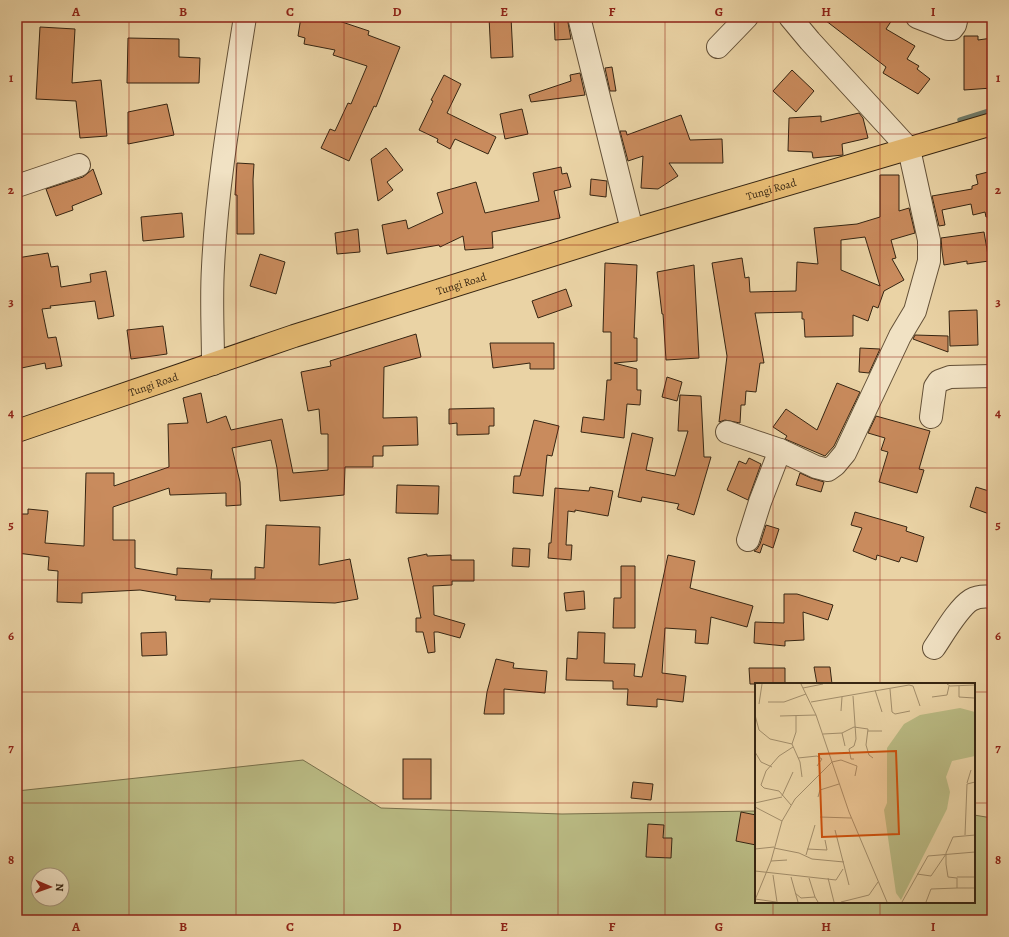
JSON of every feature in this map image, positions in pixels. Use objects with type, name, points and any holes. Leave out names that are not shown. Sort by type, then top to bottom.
[{"type":"main road","name":"Tungi Road","points":[[17,431],[301,334],[632,230],[992,124]]},
{"type":"street","points":[[213,364],[213,269],[215,235],[225,145],[246,17]]},
{"type":"street","points":[[579,17],[632,230]]},
{"type":"street","points":[[718,47],[747,17]]},
{"type":"street","points":[[727,432],[780,450],[816,467],[828,470],[835,466],[845,453],[900,336],[915,310],[929,261],[929,240],[909,149],[810,41],[790,17]]},
{"type":"street","points":[[917,17],[948,29],[952,29],[955,25],[957,17]]},
{"type":"street","points":[[17,186],[79,165]]},
{"type":"street","points":[[931,417],[935,388],[939,381],[950,377],[992,376]]},
{"type":"street","points":[[748,540],[760,502],[780,450]]},
{"type":"street","points":[[934,648],[960,610],[970,600],[981,596],[992,597]]},
{"type":"green space","points":[[303,760],[381,808],[562,814],[755,811],[755,903],[975,903],[975,815],[992,818],[992,920],[17,920],[17,791]]},
{"type":"building","points":[[301,17],[322,17],[336,20],[369,31],[368,35],[400,47],[376,107],[374,106],[349,161],[321,148],[330,129],[335,131],[348,103],[351,104],[367,66],[333,55],[335,50],[304,44],[305,38],[298,36]]},
{"type":"building","points":[[489,17],[511,17],[513,57],[491,58]]},
{"type":"building","points":[[554,17],[567,17],[571,39],[555,40]]},
{"type":"building","points":[[821,17],[894,17],[886,29],[915,46],[907,59],[919,66],[917,69],[930,79],[918,94],[883,73],[886,67]]},
{"type":"building","points":[[40,27],[75,29],[72,83],[101,80],[107,136],[80,138],[76,101],[36,99]]},
{"type":"building","points":[[964,36],[978,36],[978,40],[992,38],[992,88],[964,90]]},
{"type":"building","points":[[128,38],[179,39],[179,57],[200,58],[199,83],[127,83]]},
{"type":"building","points":[[612,67],[616,91],[610,91],[605,68]]},
{"type":"building","points":[[792,70],[814,91],[796,112],[773,91]]},
{"type":"building","points":[[580,73],[585,95],[531,102],[529,95],[571,81],[570,75]]},
{"type":"building","points":[[444,75],[461,84],[447,113],[496,137],[488,154],[455,139],[450,149],[437,142],[438,139],[419,130],[433,101],[431,100]]},
{"type":"building","points":[[167,104],[174,135],[128,144],[128,112]]},
{"type":"building","points":[[522,109],[528,134],[505,139],[500,114]]},
{"type":"building","points":[[859,113],[863,118],[868,138],[842,144],[843,155],[813,158],[812,152],[788,151],[789,118],[821,116],[821,122]]},
{"type":"building","points":[[681,115],[690,140],[722,139],[723,163],[669,163],[678,176],[658,189],[641,188],[643,156],[628,161],[620,131],[626,131],[627,135]]},
{"type":"building","points":[[386,148],[403,170],[387,182],[393,190],[378,201],[371,159]]},
{"type":"building","points":[[237,163],[254,164],[254,234],[237,234],[237,195],[235,195]]},
{"type":"building","points":[[561,167],[562,174],[567,173],[571,187],[554,191],[560,218],[492,232],[493,248],[465,250],[463,236],[440,247],[439,245],[387,254],[382,225],[406,220],[408,229],[443,213],[437,193],[476,182],[485,213],[539,201],[533,173]]},
{"type":"building","points":[[93,169],[102,194],[72,206],[73,210],[56,216],[46,189],[83,177]]},
{"type":"building","points":[[992,171],[992,217],[986,217],[985,212],[973,215],[971,204],[942,210],[945,225],[939,226],[932,196],[972,189],[972,186],[978,184],[976,175]]},
{"type":"building","points":[[880,175],[899,175],[899,211],[909,208],[915,233],[891,240],[896,258],[892,259],[904,280],[884,291],[878,308],[873,306],[868,321],[853,315],[853,336],[805,337],[802,312],[755,313],[764,363],[760,363],[756,392],[746,391],[745,405],[741,405],[740,423],[725,420],[719,422],[727,356],[712,263],[742,258],[745,278],[749,277],[750,292],[796,291],[797,262],[818,264],[814,228],[857,224],[880,217]],"holes":[[[865,237],[880,286],[841,270],[841,240]]]},
{"type":"building","points":[[591,179],[607,181],[606,197],[590,195]]},
{"type":"building","points":[[182,213],[184,237],[143,241],[141,217]]},
{"type":"building","points":[[358,229],[360,252],[337,254],[335,233]]},
{"type":"building","points":[[984,232],[989,261],[967,264],[967,261],[944,265],[941,238]]},
{"type":"building","points":[[48,253],[51,267],[58,266],[61,287],[91,282],[90,274],[106,271],[114,316],[98,319],[95,301],[50,306],[51,308],[42,309],[48,338],[56,337],[62,366],[46,369],[45,363],[17,369],[17,258]]},
{"type":"building","points":[[260,254],[285,262],[276,294],[250,286]]},
{"type":"building","points":[[605,263],[637,265],[634,338],[637,338],[637,361],[614,363],[637,369],[637,390],[641,390],[640,405],[627,404],[624,438],[581,432],[583,417],[604,420],[607,380],[611,380],[611,332],[603,332]]},
{"type":"building","points":[[694,265],[699,358],[666,360],[663,314],[657,272]]},
{"type":"building","points":[[566,289],[572,306],[538,318],[532,301]]},
{"type":"building","points":[[977,310],[978,345],[950,346],[949,311]]},
{"type":"building","points":[[163,326],[167,354],[131,359],[127,330]]},
{"type":"building","points":[[416,334],[421,357],[384,367],[383,418],[417,417],[418,445],[383,446],[383,456],[373,456],[373,467],[345,467],[344,495],[280,501],[277,468],[271,440],[232,448],[240,482],[241,505],[226,506],[226,493],[170,495],[169,488],[113,507],[113,540],[135,540],[135,568],[177,575],[177,568],[212,570],[211,579],[255,579],[255,567],[264,568],[266,525],[320,527],[319,565],[350,559],[358,599],[335,603],[210,599],[210,602],[175,600],[176,596],[140,590],[82,593],[82,603],[57,602],[58,571],[48,570],[49,557],[17,553],[17,541],[21,514],[28,514],[28,509],[48,511],[45,543],[84,546],[86,473],[114,473],[114,486],[169,467],[168,424],[188,423],[183,398],[201,393],[207,423],[226,416],[231,430],[282,419],[293,473],[328,470],[328,434],[321,434],[319,409],[308,411],[301,372],[331,366],[330,361]]},
{"type":"building","points":[[915,335],[948,336],[948,352],[913,339]]},
{"type":"building","points":[[490,343],[554,343],[554,369],[530,369],[530,363],[493,368]]},
{"type":"building","points":[[860,348],[880,349],[869,373],[859,372]]},
{"type":"building","points":[[667,377],[682,382],[677,401],[662,397]]},
{"type":"building","points":[[837,383],[860,392],[834,446],[825,456],[785,439],[787,436],[773,427],[786,409],[817,430]]},
{"type":"building","points":[[680,395],[701,396],[704,457],[711,457],[694,515],[677,509],[679,504],[642,497],[641,502],[618,497],[632,433],[653,438],[646,470],[675,476],[688,431],[678,431]]},
{"type":"building","points":[[494,408],[494,426],[489,426],[489,434],[457,435],[457,423],[449,424],[449,409]]},
{"type":"building","points":[[876,416],[930,431],[919,469],[924,470],[917,493],[879,482],[888,452],[881,450],[885,438],[868,433]]},
{"type":"building","points":[[534,420],[559,426],[552,456],[547,455],[543,496],[513,493],[514,476],[520,476]]},
{"type":"building","points":[[749,458],[761,464],[748,500],[727,490],[739,461],[746,464]]},
{"type":"building","points":[[800,473],[824,482],[821,492],[796,485]]},
{"type":"building","points":[[397,485],[439,486],[438,514],[396,513]]},
{"type":"building","points":[[590,487],[613,491],[608,516],[575,510],[575,512],[568,511],[566,545],[572,545],[571,560],[548,558],[549,543],[551,543],[555,488],[589,491]]},
{"type":"building","points":[[976,487],[992,492],[992,515],[970,507]]},
{"type":"building","points":[[855,512],[907,527],[906,531],[924,537],[917,562],[901,557],[899,562],[877,555],[876,560],[853,551],[862,528],[851,525]]},
{"type":"building","points":[[766,525],[779,529],[773,548],[763,544],[760,553],[754,551],[760,544]]},
{"type":"building","points":[[513,548],[530,549],[529,567],[512,566]]},
{"type":"building","points":[[427,554],[427,556],[451,555],[451,560],[474,560],[474,581],[452,581],[452,585],[433,586],[434,615],[465,624],[460,638],[434,632],[435,652],[428,653],[423,632],[416,632],[416,618],[421,618],[408,558]]},
{"type":"building","points":[[668,555],[695,561],[690,588],[753,606],[747,627],[711,617],[708,644],[695,643],[696,630],[665,628],[662,673],[686,676],[683,702],[657,699],[657,707],[627,705],[628,689],[613,689],[613,681],[566,680],[567,658],[577,659],[578,632],[605,633],[604,663],[635,664],[634,676],[642,677]]},
{"type":"building","points":[[621,566],[635,566],[635,628],[613,628],[614,598],[621,598]]},
{"type":"building","points":[[584,591],[585,609],[566,611],[564,593]]},
{"type":"building","points":[[784,594],[797,594],[833,605],[828,620],[803,612],[804,640],[785,641],[785,646],[754,643],[755,622],[784,623]]},
{"type":"building","points":[[166,632],[167,655],[142,656],[141,633]]},
{"type":"building","points":[[496,659],[514,663],[513,668],[547,671],[545,693],[504,689],[504,714],[484,714],[487,692]]},
{"type":"building","points":[[814,667],[830,667],[832,683],[817,683]]},
{"type":"building","points":[[749,668],[785,668],[785,683],[750,684]]},
{"type":"building","points":[[403,759],[431,759],[431,799],[403,799]]},
{"type":"building","points":[[633,782],[653,784],[651,800],[631,798]]},
{"type":"building","points":[[741,812],[755,815],[755,845],[736,841]]},
{"type":"building","points":[[648,824],[664,825],[663,838],[672,838],[671,858],[646,857]]},
{"type":"waterway","points":[[960,120],[992,110]]}]
